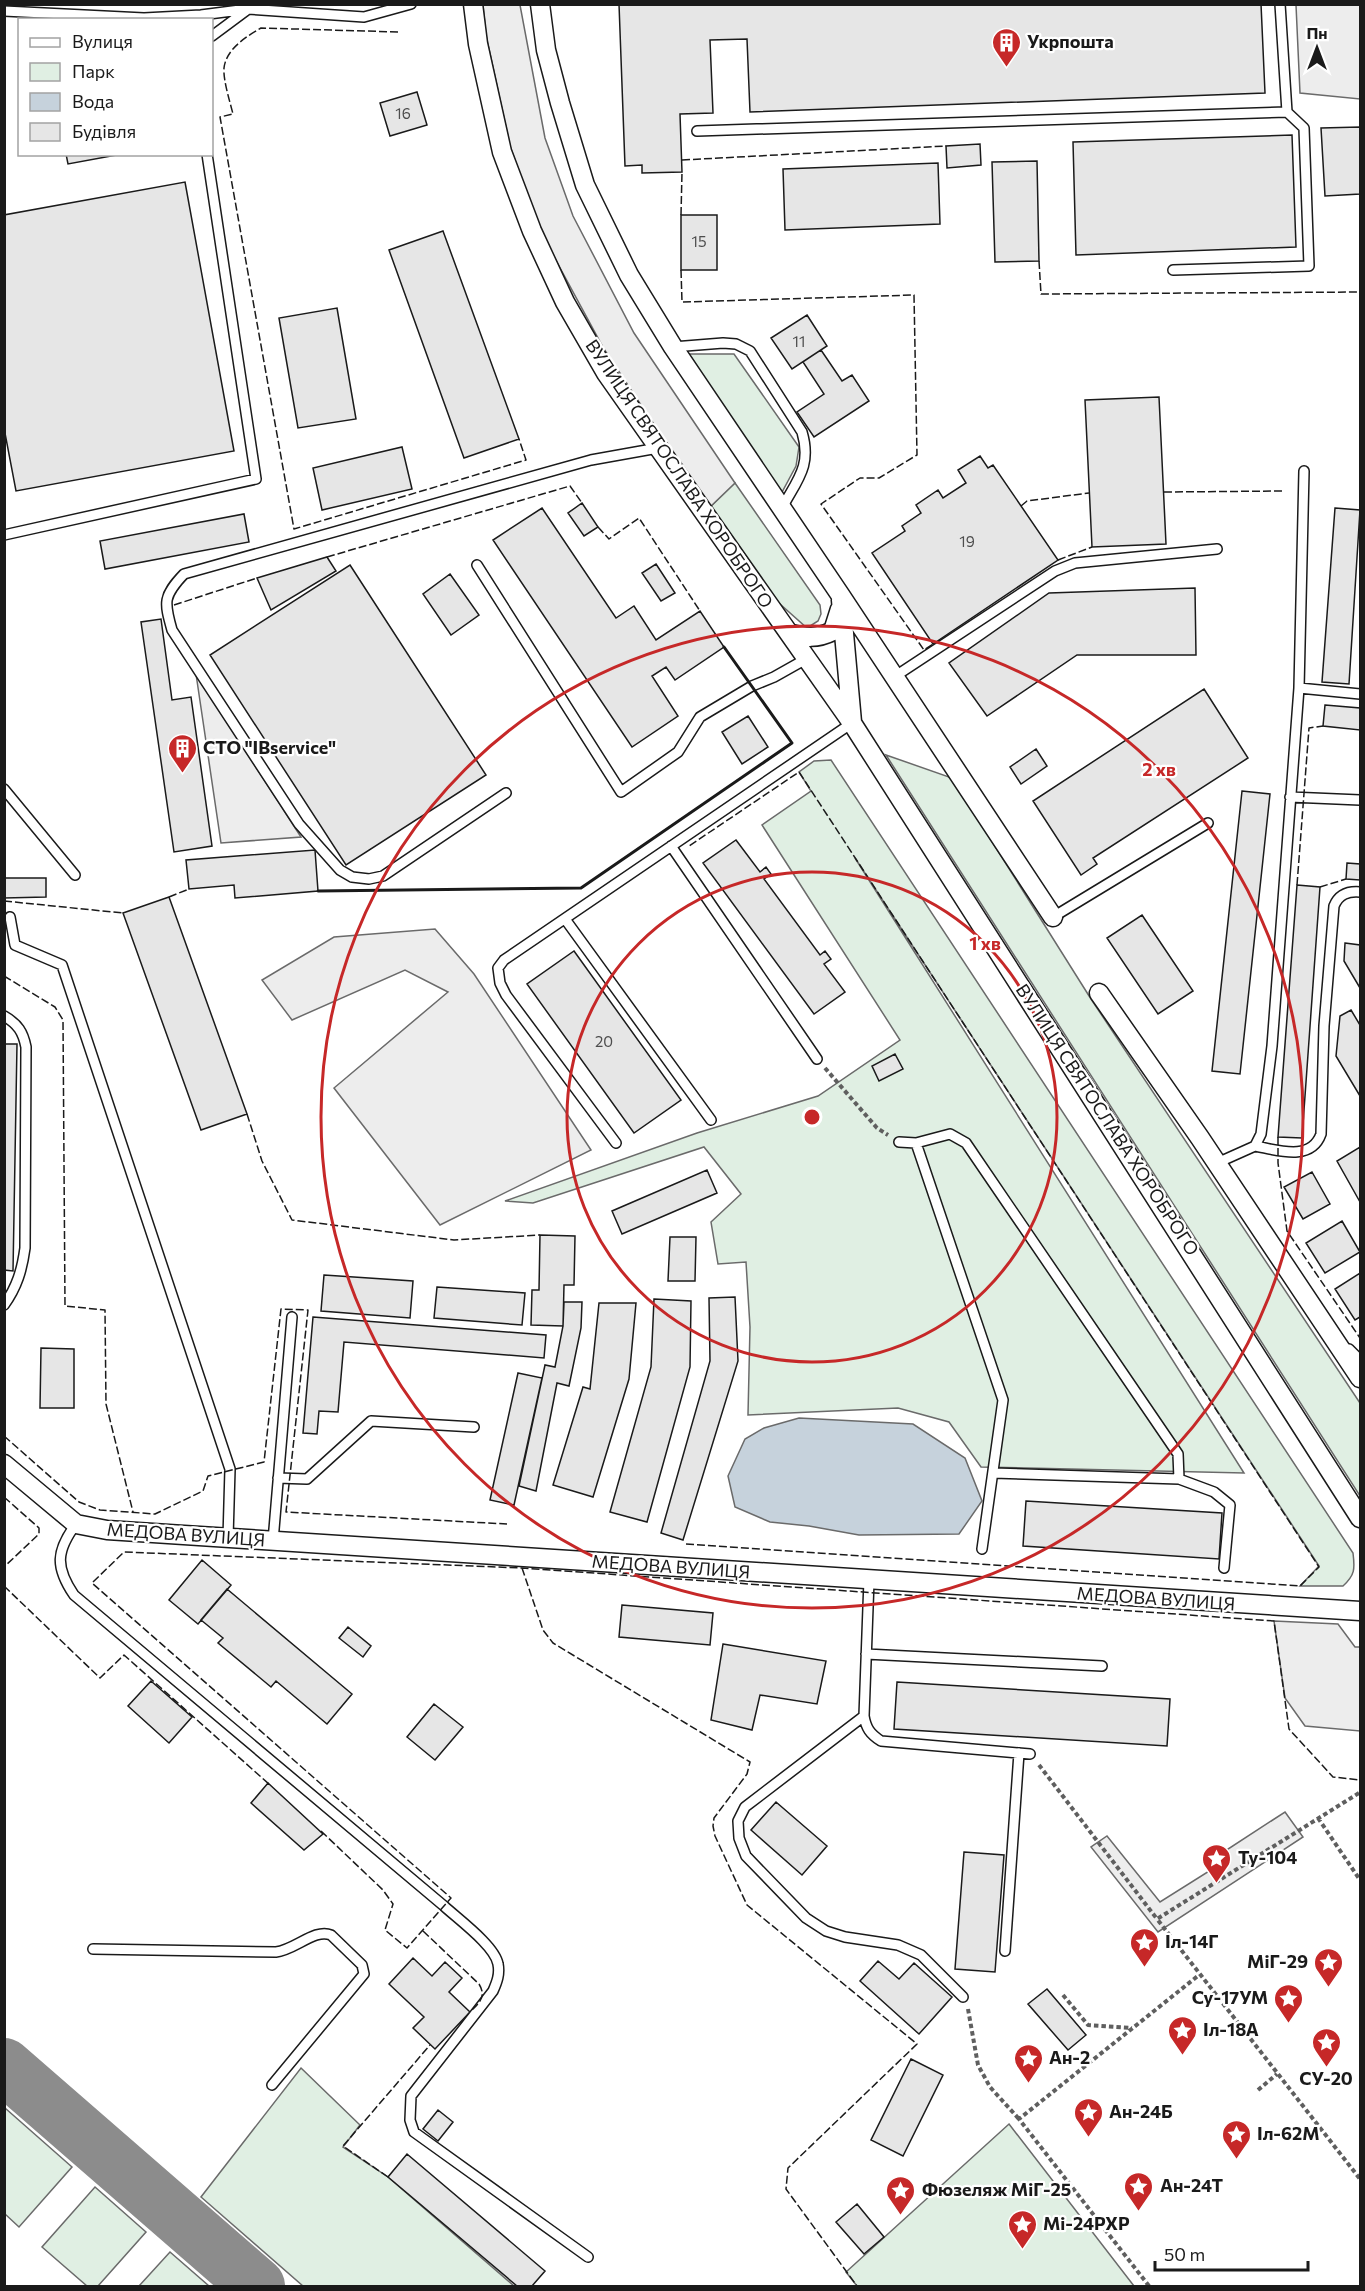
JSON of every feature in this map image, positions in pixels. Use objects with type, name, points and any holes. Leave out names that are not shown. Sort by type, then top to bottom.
[{"type":"street","name":"ВУЛИЦЯ СВЯТОСЛАВА ХОРОБРОГО","points":[[473,4],[478,44],[502,152],[532,231],[565,302],[600,363],[852,723],[1360,1518]]},
{"type":"street","name":"ВУЛИЦЯ СВЯТОСЛАВА ХОРОБРОГО","points":[[540,4],[546,50],[585,185],[629,275],[673,347],[1053,916]]},
{"type":"street","name":"ВУЛИЦЯ СВЯТОСЛАВА ХОРОБРОГО","points":[[841,596],[852,723]]},
{"type":"street","points":[[789,633],[810,638],[833,631],[840,615],[841,596]]},
{"type":"street","points":[[1099,993],[1217,1163],[1360,1378]]},
{"type":"street","name":"МЕДОВА ВУЛИЦЯ","points":[[4,1464],[76,1524],[107,1530],[1360,1611]]},
{"type":"lane","points":[[4,11],[144,18],[201,15],[249,9],[364,18],[411,4]]},
{"type":"lane","points":[[1173,270],[1309,266],[1304,128],[1287,112],[1280,4]]},
{"type":"lane","points":[[213,35],[249,9]]},
{"type":"lane","points":[[697,131],[1287,112]]},
{"type":"lane","points":[[4,536],[256,479],[207,156]]},
{"type":"lane","points":[[673,347],[736,344],[750,351],[802,432],[806,447],[805,464],[782,508]]},
{"type":"lane","points":[[506,793],[383,876],[369,879],[352,877],[340,870],[299,824],[172,630],[166,608],[170,589],[184,574],[591,460],[658,448]]},
{"type":"lane","points":[[1255,1146],[1261,1134],[1272,1047],[1299,688],[1305,471]]},
{"type":"lane","points":[[894,677],[1055,571],[1075,562],[1217,549]]},
{"type":"lane","points":[[477,565],[621,792],[678,752],[700,717],[752,686],[806,659]]},
{"type":"lane","points":[[1299,688],[1360,694]]},
{"type":"lane","points":[[616,1143],[513,1004],[500,983],[498,968],[504,960],[852,723]]},
{"type":"lane","points":[[4,789],[75,875]]},
{"type":"lane","points":[[1290,797],[1360,800]]},
{"type":"lane","points":[[1053,916],[1208,823]]},
{"type":"lane","points":[[671,846],[817,1059]]},
{"type":"lane","points":[[1217,1163],[1255,1146],[1302,1152],[1318,1142],[1321,1134],[1324,1026],[1334,906],[1337,900],[1346,893],[1360,891]]},
{"type":"lane","points":[[10,917],[15,945],[62,965],[230,1469],[228,1538]]},
{"type":"lane","points":[[565,919],[711,1120]]},
{"type":"lane","points":[[4,1017],[12,1020],[22,1031],[26,1047],[26,1070],[25,1248],[18,1280],[4,1305]]},
{"type":"lane","points":[[899,1142],[916,1143],[950,1134],[966,1143],[1178,1454],[1179,1479]]},
{"type":"lane","points":[[916,1143],[1004,1400],[982,1549]]},
{"type":"lane","points":[[273,1541],[292,1317]]},
{"type":"lane","points":[[1328,1329],[1360,1360]]},
{"type":"lane","points":[[278,1478],[307,1479],[371,1421],[474,1427]]},
{"type":"lane","points":[[993,1473],[1179,1479],[1214,1492],[1230,1505],[1224,1568]]},
{"type":"lane","points":[[76,1524],[65,1539],[60,1556],[61,1570],[74,1595],[444,1906],[490,1948],[498,1962],[499,1976],[493,1991],[411,2096],[410,2120],[414,2132],[588,2257]]},
{"type":"lane","points":[[868,1580],[864,1716],[866,1727],[872,1736],[880,1741],[1030,1754]]},
{"type":"lane","points":[[866,1654],[1102,1666]]},
{"type":"lane","points":[[864,1716],[745,1807],[738,1821],[739,1838],[746,1856],[806,1918],[826,1931],[845,1937],[898,1944],[921,1955],[963,1997]]},
{"type":"lane","points":[[1005,1951],[1019,1753]]},
{"type":"lane","points":[[93,1949],[276,1952],[288,1951],[317,1934],[331,1935],[362,1965],[364,1974],[272,2085]]},
{"type":"path","points":[[817,1059],[877,1128],[899,1142]]},
{"type":"path","points":[[1030,1754],[1199,1975],[1360,2179]]},
{"type":"path","points":[[1157,1919],[1359,1793]]},
{"type":"path","points":[[1318,1818],[1360,1880]]},
{"type":"path","points":[[1019,2119],[1199,1975]]},
{"type":"path","points":[[1063,1995],[1088,2025],[1133,2028]]},
{"type":"path","points":[[963,1997],[970,2016],[978,2065],[990,2087],[1019,2119],[1149,2286]]},
{"type":"path","points":[[1258,2090],[1277,2074]]},
{"type":"green space","points":[[689,354],[734,354],[799,447],[796,466],[781,494]]},
{"type":"green space","points":[[735,483],[820,605],[821,614],[818,621],[807,628],[771,596],[709,508]]},
{"type":"green space","points":[[886,755],[952,778],[1091,999],[1360,1403],[1360,1496]]},
{"type":"green space","points":[[831,760],[1353,1553],[1353,1571],[1343,1586],[1300,1586],[1319,1566],[855,858],[1244,1473],[981,1467],[949,1422],[898,1408],[748,1415],[750,1327],[746,1262],[718,1264],[711,1222],[741,1194],[704,1147],[533,1203],[505,1201],[697,1133],[818,1096],[900,1040],[762,825],[811,791],[799,772],[814,761]]},
{"type":"green space","points":[[301,2068],[360,2125],[343,2147],[388,2177],[514,2286],[303,2286],[201,2197]]},
{"type":"green space","points":[[5,2108],[72,2167],[19,2227],[5,2214]]},
{"type":"green space","points":[[1009,2124],[1134,2286],[857,2286],[846,2272]]},
{"type":"green space","points":[[95,2187],[146,2232],[98,2286],[87,2286],[42,2247]]},
{"type":"green space","points":[[170,2252],[209,2286],[139,2286]]},
{"type":"shaded area","points":[[483,5],[520,5],[545,138],[573,216],[634,333],[735,483],[709,508],[604,349],[540,231],[510,146],[486,35]]},
{"type":"shaded area","points":[[1296,5],[1360,5],[1360,99],[1300,93]]},
{"type":"shaded area","points":[[196,674],[301,837],[221,843]]},
{"type":"shaded area","points":[[435,929],[474,974],[591,1150],[440,1225],[334,1088],[448,992],[405,970],[292,1020],[262,980],[334,937]]},
{"type":"shaded area","points":[[1274,1621],[1338,1624],[1355,1647],[1360,1647],[1360,1731],[1305,1726],[1285,1698]]},
{"type":"shaded area","points":[[1285,1812],[1303,1837],[1158,1932],[1091,1847],[1107,1836],[1160,1902],[1230,1858],[1225,1851]]},
{"type":"water","points":[[799,1418],[913,1424],[965,1458],[982,1501],[959,1534],[859,1535],[770,1522],[735,1507],[728,1476],[745,1439],[764,1428]]},
{"type":"building","name":"Укрпошта","points":[[619,4],[1261,4],[1265,93],[750,112],[747,39],[710,40],[713,113],[680,114],[682,172],[642,173],[642,165],[625,166]]},
{"type":"building","points":[[417,92],[427,125],[390,136],[380,103]]},
{"type":"building","points":[[1360,127],[1360,194],[1325,196],[1321,128]]},
{"type":"building","points":[[1292,135],[1296,247],[1076,255],[1073,142]]},
{"type":"building","points":[[980,144],[981,165],[947,168],[946,146]]},
{"type":"building","points":[[66,156],[111,156],[68,164]]},
{"type":"building","points":[[1037,161],[1039,261],[995,262],[992,162]]},
{"type":"building","points":[[938,163],[940,224],[785,230],[783,169]]},
{"type":"building","points":[[185,182],[234,451],[16,491],[4,428],[4,215]]},
{"type":"building","points":[[681,215],[717,215],[717,270],[681,270]]},
{"type":"building","points":[[443,231],[519,439],[464,458],[389,250]]},
{"type":"building","points":[[337,308],[356,419],[298,428],[279,318]]},
{"type":"building","points":[[807,315],[827,346],[792,369],[771,338]]},
{"type":"building","points":[[821,350],[842,381],[852,375],[869,401],[814,437],[797,412],[824,394],[803,362]]},
{"type":"building","points":[[1159,397],[1166,544],[1092,547],[1085,400]]},
{"type":"building","points":[[402,447],[412,489],[322,510],[313,468]]},
{"type":"building","points":[[980,456],[988,468],[993,465],[1058,560],[933,644],[872,553],[905,531],[902,526],[921,513],[916,505],[938,490],[943,498],[966,483],[958,470]]},
{"type":"building","points":[[582,503],[598,527],[584,536],[568,513]]},
{"type":"building","points":[[542,508],[616,618],[634,606],[656,640],[700,611],[724,647],[675,680],[666,667],[652,676],[678,716],[632,747],[493,540]]},
{"type":"building","points":[[1335,508],[1360,510],[1349,684],[1322,682]]},
{"type":"building","points":[[244,514],[249,542],[105,569],[100,541]]},
{"type":"building","points":[[327,557],[336,571],[271,610],[257,578]]},
{"type":"building","points":[[656,564],[675,593],[661,601],[642,573]]},
{"type":"building","points":[[350,565],[486,775],[346,865],[210,655]]},
{"type":"building","points":[[450,574],[479,615],[451,635],[423,594]]},
{"type":"building","points":[[1195,588],[1196,655],[1077,655],[987,716],[949,663],[1049,593]]},
{"type":"building","name":"СТО \"IBservice\"","points":[[161,619],[172,700],[191,697],[212,846],[174,852],[141,622]]},
{"type":"building","points":[[1204,689],[1248,758],[1093,858],[1097,864],[1081,875],[1033,801]]},
{"type":"building","points":[[1325,705],[1360,708],[1360,730],[1323,726]]},
{"type":"building","points":[[748,716],[768,747],[742,764],[722,732]]},
{"type":"building","points":[[1036,749],[1047,766],[1021,784],[1010,767]]},
{"type":"building","points":[[1242,791],[1270,794],[1240,1074],[1212,1071]]},
{"type":"building","points":[[736,840],[760,872],[766,867],[771,874],[764,879],[820,955],[825,951],[831,959],[824,964],[845,992],[814,1014],[703,863]]},
{"type":"building","points":[[315,850],[318,891],[235,898],[234,885],[189,889],[186,860]]},
{"type":"building","points":[[1347,863],[1360,864],[1360,880],[1346,879]]},
{"type":"building","points":[[4,878],[46,878],[46,897],[4,898]]},
{"type":"building","points":[[1297,885],[1320,887],[1302,1138],[1278,1137]]},
{"type":"building","points":[[169,897],[247,1114],[201,1130],[123,913]]},
{"type":"building","points":[[1142,915],[1193,991],[1158,1014],[1107,938]]},
{"type":"building","points":[[1345,943],[1360,945],[1360,988],[1344,961]]},
{"type":"building","points":[[574,951],[681,1100],[634,1133],[527,984]]},
{"type":"building","points":[[1351,1010],[1360,1025],[1360,1096],[1336,1056],[1340,1016]]},
{"type":"building","points":[[4,1044],[17,1044],[13,1271],[4,1270]]},
{"type":"building","points":[[895,1054],[903,1069],[879,1081],[872,1066]]},
{"type":"building","points":[[1360,1147],[1360,1202],[1337,1161]]},
{"type":"building","points":[[707,1170],[717,1193],[622,1234],[612,1211]]},
{"type":"building","points":[[1312,1172],[1330,1204],[1303,1219],[1284,1187]]},
{"type":"building","points":[[1342,1221],[1360,1252],[1325,1273],[1306,1243]]},
{"type":"building","points":[[540,1235],[575,1236],[574,1285],[564,1285],[563,1326],[531,1325],[532,1290],[539,1290]]},
{"type":"building","points":[[670,1237],[696,1237],[695,1281],[668,1281]]},
{"type":"building","points":[[1360,1273],[1360,1317],[1355,1320],[1335,1289]]},
{"type":"building","points":[[324,1275],[413,1281],[410,1318],[321,1311]]},
{"type":"building","points":[[437,1287],[525,1293],[522,1325],[434,1318]]},
{"type":"building","points":[[735,1297],[738,1361],[683,1540],[661,1533],[710,1361],[709,1298]]},
{"type":"building","points":[[654,1299],[691,1301],[690,1367],[647,1522],[610,1512],[651,1367]]},
{"type":"building","points":[[564,1302],[582,1302],[581,1328],[569,1386],[557,1383],[536,1491],[519,1486],[545,1365],[555,1367],[563,1326]]},
{"type":"building","points":[[599,1303],[636,1303],[629,1379],[593,1497],[553,1485],[583,1387],[590,1389]]},
{"type":"building","points":[[313,1317],[546,1335],[544,1358],[344,1342],[338,1412],[319,1411],[317,1434],[303,1433]]},
{"type":"building","points":[[41,1348],[74,1349],[74,1408],[40,1408]]},
{"type":"building","points":[[518,1373],[542,1378],[514,1505],[490,1500]]},
{"type":"building","points":[[1026,1501],[1222,1513],[1219,1559],[1023,1546]]},
{"type":"building","points":[[202,1560],[231,1585],[198,1624],[169,1600]]},
{"type":"building","points":[[227,1589],[352,1694],[327,1724],[276,1681],[271,1687],[218,1643],[223,1638],[201,1620]]},
{"type":"building","points":[[622,1605],[713,1613],[710,1645],[619,1637]]},
{"type":"building","points":[[348,1627],[371,1646],[363,1657],[339,1638]]},
{"type":"building","points":[[723,1644],[826,1661],[817,1704],[760,1695],[752,1730],[711,1720]]},
{"type":"building","points":[[151,1681],[192,1717],[169,1743],[128,1706]]},
{"type":"building","points":[[897,1682],[1170,1699],[1167,1746],[894,1729]]},
{"type":"building","points":[[434,1704],[463,1727],[435,1760],[407,1737]]},
{"type":"building","points":[[268,1783],[323,1834],[304,1850],[251,1803]]},
{"type":"building","points":[[776,1802],[827,1846],[802,1875],[751,1830]]},
{"type":"building","points":[[964,1852],[1004,1855],[995,1972],[955,1969]]},
{"type":"building","points":[[413,1958],[432,1976],[445,1962],[462,1978],[449,1992],[470,2012],[435,2049],[413,2028],[424,2017],[389,1984]]},
{"type":"building","points":[[878,1961],[899,1979],[914,1963],[952,1997],[919,2034],[860,1981]]},
{"type":"building","points":[[1047,1989],[1086,2035],[1068,2050],[1028,2004]]},
{"type":"building","points":[[911,2059],[943,2075],[903,2156],[871,2140]]},
{"type":"building","points":[[438,2110],[453,2122],[438,2141],[423,2129]]},
{"type":"building","points":[[407,2154],[545,2271],[532,2286],[517,2286],[388,2177]]},
{"type":"building","points":[[857,2204],[884,2237],[864,2254],[836,2222]]},
{"type":"taxiway","points":[[4,2066],[257,2286]]},
{"type":"fence","points":[[398,32],[261,28],[233,49],[224,68],[233,114],[220,117],[294,529],[526,460],[519,439]]},
{"type":"fence","points":[[682,160],[946,146]]},
{"type":"fence","points":[[681,215],[682,172]]},
{"type":"fence","points":[[1039,261],[1041,294],[1360,292]]},
{"type":"fence","points":[[681,270],[682,302],[914,295],[917,455],[879,478],[860,478],[821,504],[924,650],[933,644]]},
{"type":"fence","points":[[327,557],[570,486],[582,503]]},
{"type":"fence","points":[[1164,492],[1283,491]]},
{"type":"fence","points":[[1021,506],[1027,501],[1089,493]]},
{"type":"fence","points":[[598,527],[609,539],[639,518],[700,611]]},
{"type":"fence","points":[[1058,560],[1092,547]]},
{"type":"fence","points":[[174,605],[257,578]]},
{"type":"fence","points":[[1297,885],[1309,728],[1323,726]]},
{"type":"fence","points":[[686,1544],[1300,1586],[1319,1567],[799,772],[689,846]]},
{"type":"fence","points":[[1320,887],[1346,879]]},
{"type":"fence","points":[[169,897],[189,889]]},
{"type":"fence","points":[[4,901],[123,913]]},
{"type":"fence","points":[[4,976],[55,1007],[63,1020],[65,1306],[105,1310],[106,1404],[133,1512]]},
{"type":"fence","points":[[247,1114],[262,1161],[292,1220],[454,1240],[540,1235]]},
{"type":"fence","points":[[1278,1137],[1278,1163],[1287,1231],[1360,1338]]},
{"type":"fence","points":[[4,1436],[79,1502],[100,1510],[155,1514],[203,1491],[208,1476],[264,1462],[281,1309],[308,1310],[286,1512],[507,1524]]},
{"type":"fence","points":[[4,1497],[39,1528],[39,1534],[4,1567]]},
{"type":"fence","points":[[321,1831],[383,1890],[393,1904],[385,1930],[407,1948],[451,1898],[92,1583],[124,1552],[522,1568],[1274,1621],[1289,1729],[1333,1777],[1360,1780]]},
{"type":"fence","points":[[522,1568],[543,1630],[553,1643],[750,1762],[747,1774],[714,1818],[713,1826],[715,1836],[747,1905],[917,2044],[788,2168],[786,2189],[857,2286]]},
{"type":"fence","points":[[4,1586],[100,1678],[124,1655],[270,1785]]},
{"type":"fence","points":[[423,1931],[479,1984],[482,1996],[470,2012]]},
{"type":"fence","points":[[388,2177],[343,2146],[430,2045]]},
{"type":"wall","points":[[318,891],[581,888],[792,743],[724,647]]},
{"type":"place","name":"Укрпошта","points":[[1006,68]]},
{"type":"place","name":"СТО \"IBservice\"","points":[[182,774]]},
{"type":"place","name":"Ту-104","points":[[1217,1884]]},
{"type":"place","name":"Іл-14Г","points":[[1144,1968]]},
{"type":"place","name":"МіГ-29","points":[[1329,1988]]},
{"type":"place","name":"Су-17УМ","points":[[1289,2024]]},
{"type":"place","name":"Іл-18А","points":[[1182,2056]]},
{"type":"place","name":"СУ-20","points":[[1326,2068]]},
{"type":"place","name":"Ан-2","points":[[1028,2084]]},
{"type":"place","name":"Ан-24Б","points":[[1088,2138]]},
{"type":"place","name":"Іл-62М","points":[[1236,2160]]},
{"type":"place","name":"Ан-24Т","points":[[1139,2212]]},
{"type":"place","name":"Фюзеляж МіГ-25","points":[[901,2216]]},
{"type":"place","name":"Мі-24РХР","points":[[1022,2250]]}]
